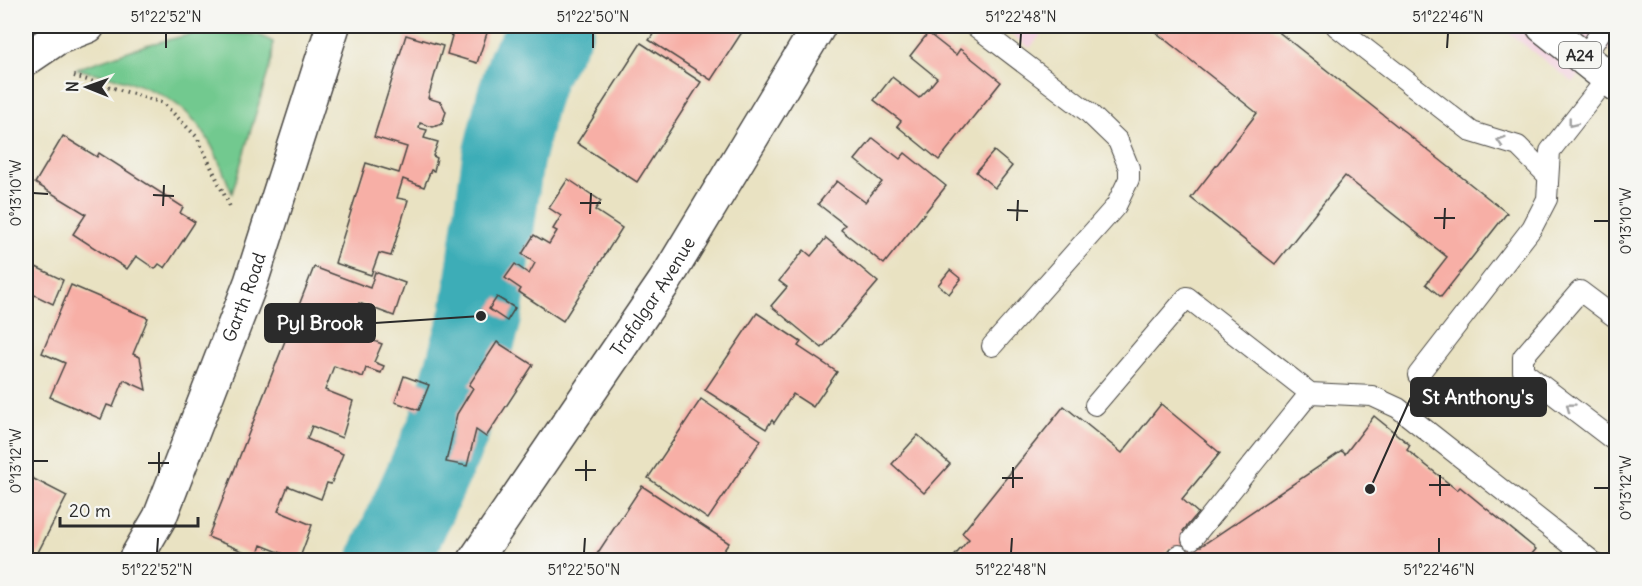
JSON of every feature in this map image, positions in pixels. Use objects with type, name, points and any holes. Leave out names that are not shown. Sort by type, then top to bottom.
[{"type":"main road","points":[[26,59],[57,38],[88,26]]},
{"type":"main road","name":"Garth Road","points":[[135,561],[160,517],[257,264],[333,26]]},
{"type":"main road","name":"Trafalgar Avenue","points":[[475,561],[665,281],[819,26]]},
{"type":"main road","name":"A24","points":[[1543,26],[1603,73]]},
{"type":"lane","points":[[975,26],[1088,112],[1118,141],[1129,168],[1129,179],[1116,206],[992,346]]},
{"type":"lane","points":[[1336,26],[1472,132],[1518,146],[1547,175]]},
{"type":"lane","points":[[1418,375],[1532,228],[1546,199],[1550,151],[1603,73],[1604,26]]},
{"type":"lane","points":[[1617,318],[1580,291],[1523,357],[1523,371],[1617,442]]},
{"type":"lane","points":[[1095,405],[1187,297],[1310,393],[1372,396],[1398,408],[1591,561]]},
{"type":"lane","points":[[1192,539],[1310,393]]},
{"type":"path","points":[[68,74],[111,85],[163,103],[197,137],[257,264]]},
{"type":"shaded area","points":[[999,26],[1048,26],[1030,48]]},
{"type":"shaded area","points":[[1500,26],[1616,26],[1616,43],[1572,82]]},
{"type":"green space","points":[[205,31],[259,35],[273,42],[272,59],[232,193],[215,152],[204,133],[178,106],[137,84],[76,69],[146,45]]},
{"type":"building","points":[[450,26],[489,27],[477,63],[447,54],[452,36],[448,34]]},
{"type":"building","points":[[659,26],[746,26],[711,80],[649,40]]},
{"type":"building","points":[[1148,26],[1271,26],[1507,213],[1441,297],[1426,284],[1447,257],[1345,176],[1275,264],[1191,198],[1257,113]]},
{"type":"building","points":[[928,33],[956,55],[960,49],[1001,82],[939,160],[897,126],[901,121],[874,100],[892,77],[919,98],[937,78],[910,56]]},
{"type":"building","points":[[406,35],[443,46],[428,98],[441,102],[446,112],[442,124],[433,127],[420,123],[419,128],[427,130],[424,138],[438,142],[433,156],[437,158],[434,171],[431,170],[424,187],[403,179],[397,198],[408,200],[391,256],[379,253],[371,275],[335,263],[366,163],[399,173],[407,147],[374,137]]},
{"type":"building","points":[[641,43],[701,82],[637,182],[577,143]]},
{"type":"building","points":[[63,136],[97,157],[99,153],[183,207],[180,213],[195,222],[165,268],[159,264],[155,269],[136,256],[127,269],[73,234],[86,214],[35,183]]},
{"type":"building","points":[[873,138],[900,159],[905,153],[946,186],[884,264],[841,230],[845,225],[818,204],[837,181],[865,202],[882,182],[855,160]]},
{"type":"building","points":[[994,151],[1012,166],[995,188],[976,172]]},
{"type":"building","points":[[568,179],[601,201],[595,210],[622,228],[563,321],[519,292],[521,289],[505,278],[515,264],[529,274],[535,263],[522,254],[534,235],[549,244],[557,231],[553,229],[561,216],[549,208]]},
{"type":"building","points":[[826,238],[878,282],[822,348],[771,306],[787,287],[779,281],[804,250],[811,256]]},
{"type":"building","points":[[36,267],[63,280],[53,304],[26,291]]},
{"type":"building","points":[[314,267],[370,288],[375,272],[405,283],[394,316],[359,303],[352,319],[370,326],[366,338],[382,344],[374,362],[384,366],[381,373],[366,368],[363,377],[334,366],[325,390],[353,401],[342,438],[312,426],[307,439],[343,454],[331,484],[327,483],[321,499],[288,486],[278,511],[312,525],[299,560],[261,545],[257,557],[208,537]]},
{"type":"building","points":[[950,270],[961,279],[949,294],[938,285]]},
{"type":"building","points":[[71,285],[148,318],[133,354],[140,357],[146,390],[124,380],[113,407],[107,405],[101,419],[50,397],[65,363],[42,353]]},
{"type":"building","points":[[497,297],[515,308],[507,321],[489,309]]},
{"type":"building","points":[[757,313],[801,342],[798,346],[837,372],[813,407],[793,394],[774,423],[772,420],[766,429],[705,390]]},
{"type":"building","points":[[497,342],[533,365],[486,437],[476,430],[467,466],[446,462],[457,414],[473,388],[469,385]]},
{"type":"building","points":[[404,376],[429,385],[419,410],[395,402]]},
{"type":"building","points":[[701,399],[761,440],[708,519],[648,478]]},
{"type":"building","points":[[1161,404],[1220,453],[1182,499],[1198,513],[1183,531],[1201,546],[1342,451],[1345,454],[1374,416],[1410,445],[1407,450],[1457,490],[1460,487],[1536,549],[1527,560],[1185,560],[1170,548],[1160,560],[951,560],[969,539],[962,533],[1064,406],[1122,453]]},
{"type":"building","points":[[918,435],[950,464],[924,493],[892,464]]},
{"type":"building","points":[[26,475],[67,496],[34,560],[26,560]]},
{"type":"building","points":[[642,486],[729,543],[717,560],[593,560]]},
{"type":"waterway","points":[[389,560],[449,428],[481,316],[503,158],[517,101],[528,67],[553,26]]},
{"type":"place","name":"Pyl Brook","points":[[481,316]]},
{"type":"place","name":"St Anthony's","points":[[1370,489]]}]
